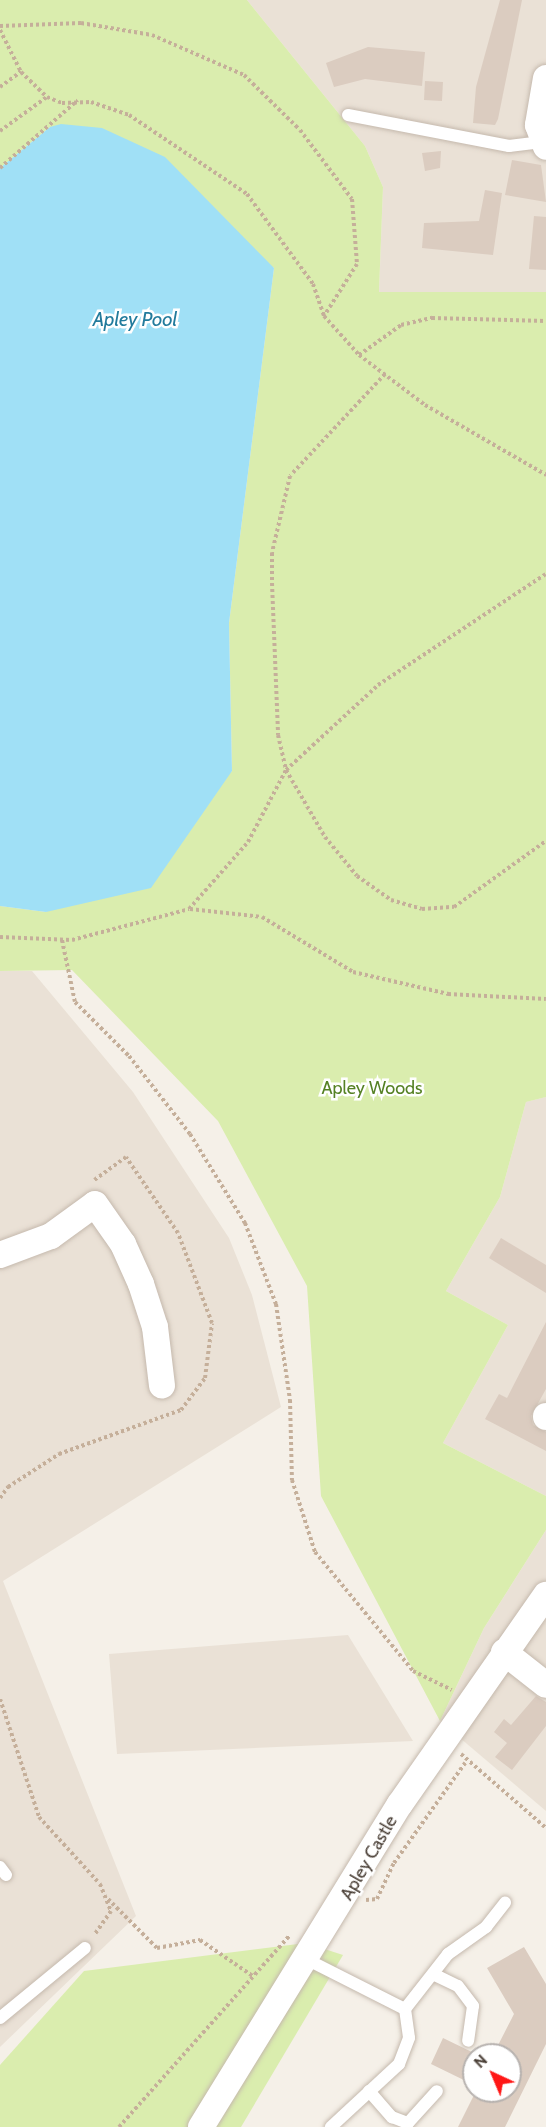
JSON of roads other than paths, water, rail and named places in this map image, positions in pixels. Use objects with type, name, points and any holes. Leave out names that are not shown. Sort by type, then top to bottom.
[{"type":"street","points":[[545,145],[538,125],[546,78]]},
{"type":"street","points":[[0,1256],[51,1236],[95,1204],[127,1251],[146,1298],[162,1386]]},
{"type":"street","name":"Apley Castle","points":[[201,2127],[472,1698],[546,1595]]},
{"type":"street","points":[[504,1652],[546,1685]]},
{"type":"lane","points":[[348,115],[509,146],[545,145]]},
{"type":"lane","points":[[331,2127],[399,2064],[409,2038],[405,2009],[435,1975],[448,1954],[486,1927],[505,1903]]},
{"type":"lane","points":[[0,2018],[85,1948]]},
{"type":"lane","points":[[306,1959],[405,2009]]},
{"type":"lane","points":[[435,1975],[458,1986],[473,2006],[468,2041]]},
{"type":"lane","points":[[369,2091],[392,2117],[408,2123],[437,2091]]},
{"type":"water","name":"Apley Pool","points":[[61,124],[102,128],[165,157],[274,268],[229,623],[232,771],[151,888],[46,912],[0,906],[0,168],[50,127]]},
{"type":"park label","name":"Apley Woods","points":[[372,1088]]}]
